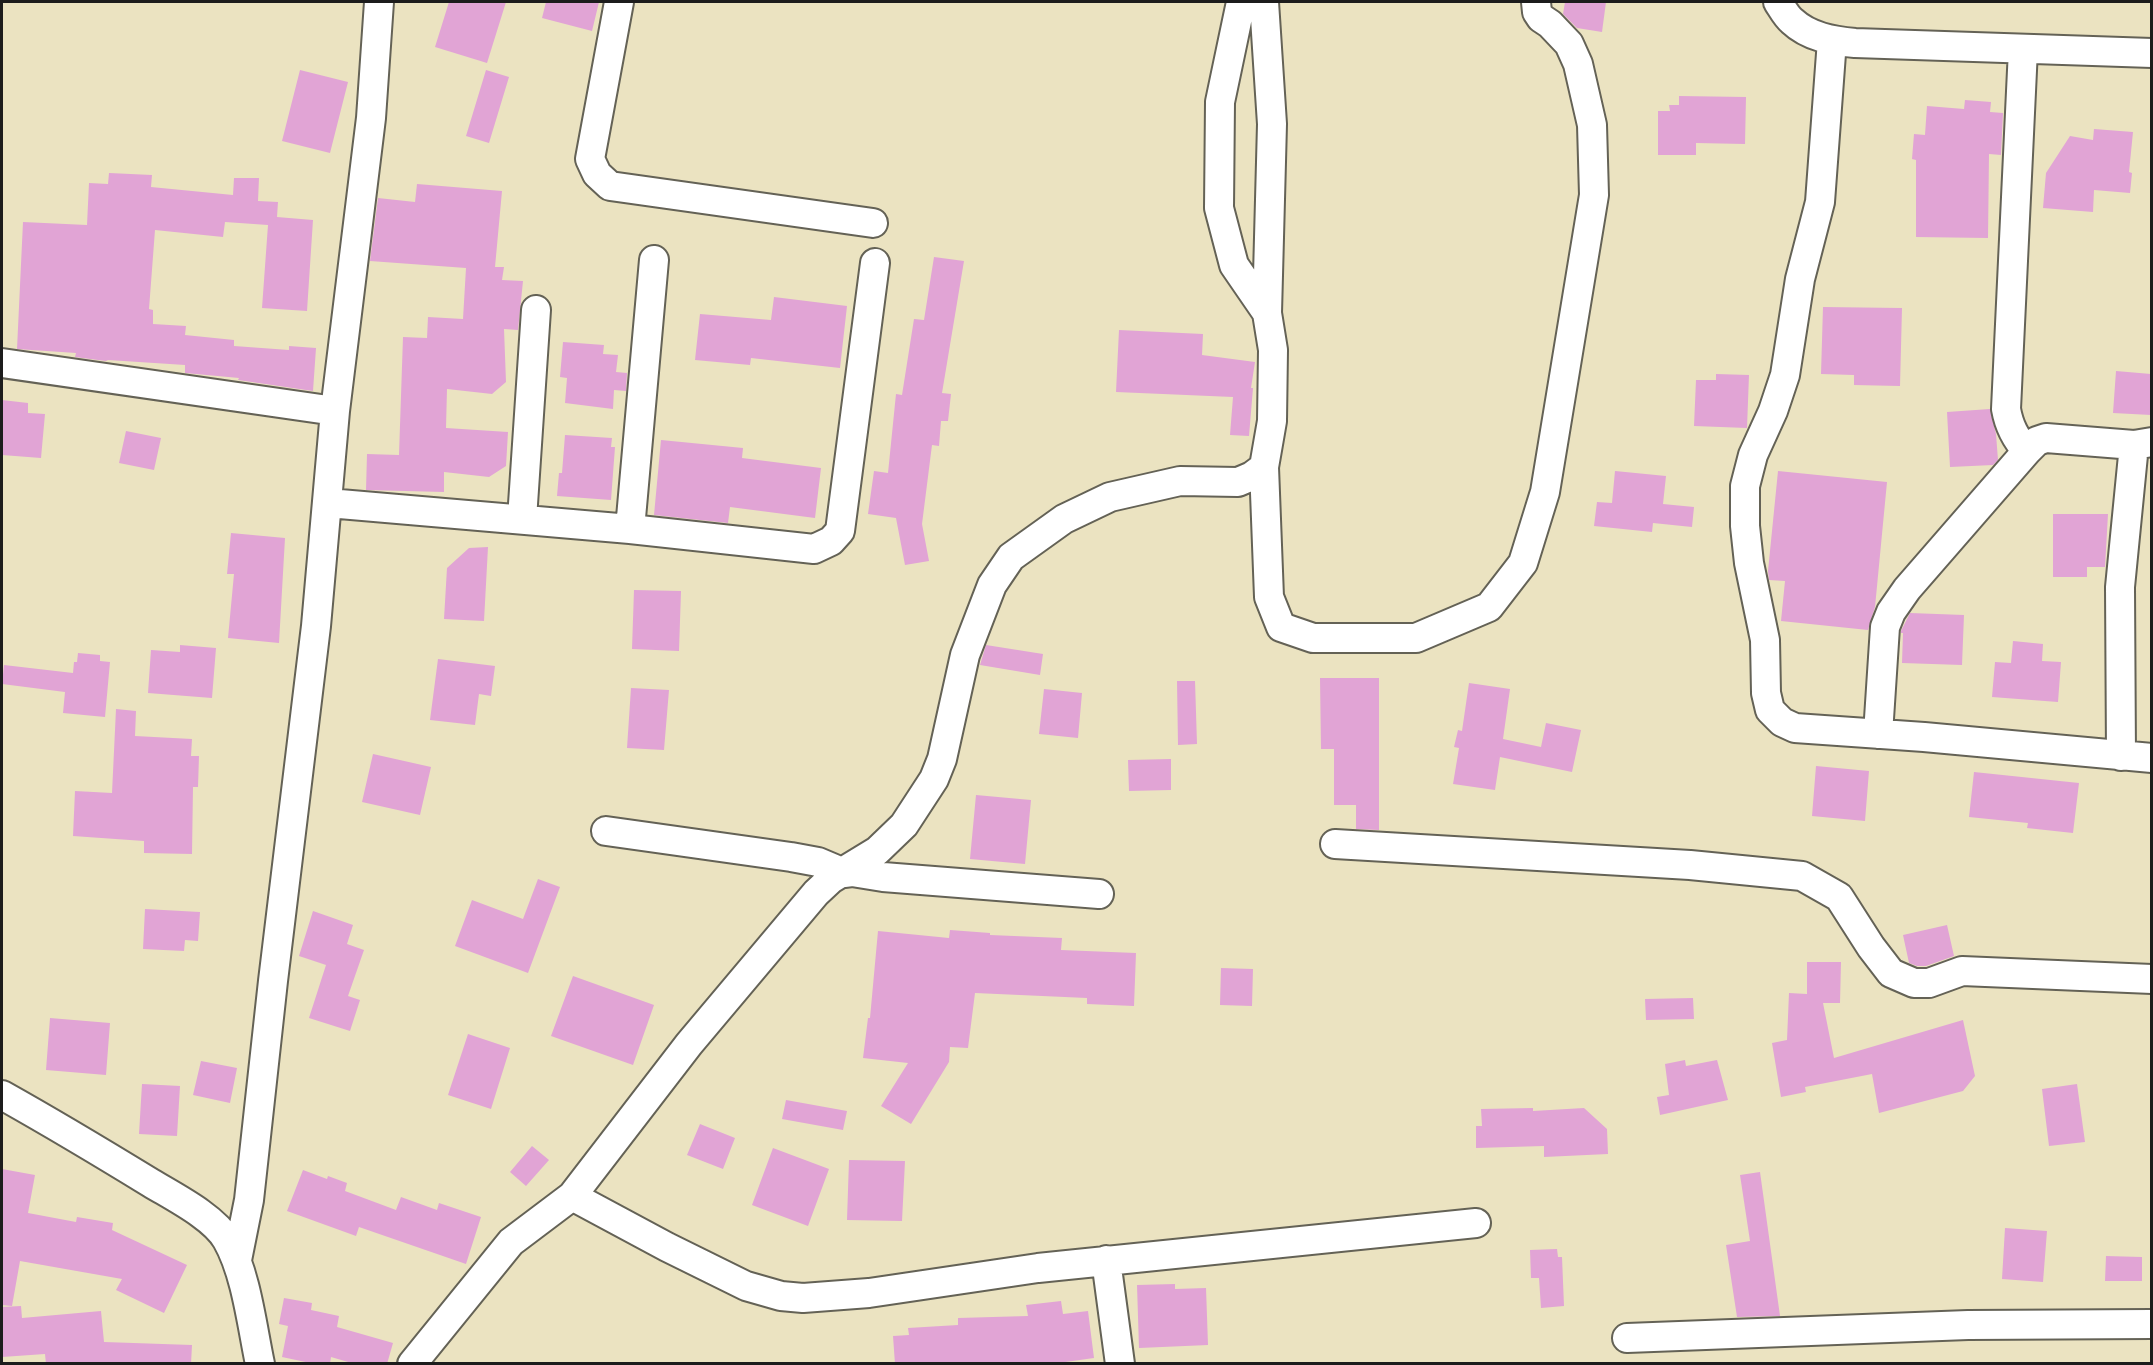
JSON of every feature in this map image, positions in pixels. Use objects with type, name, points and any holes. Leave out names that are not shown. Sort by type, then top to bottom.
[{"type":"street","points":[[237,1260],[249,1200],[316,627],[335,411],[371,118],[379,2]]},
{"type":"street","points":[[619,2],[590,159],[597,174],[610,186],[873,223]]},
{"type":"street","points":[[1247,3],[1272,124],[1267,313],[1273,350],[1272,421],[1264,467],[1269,597],[1281,627],[1313,638],[1416,638],[1489,607],[1523,563],[1545,492],[1594,195],[1592,125],[1578,64],[1569,44],[1541,18],[1537,12],[1536,2]]},
{"type":"street","points":[[1778,2],[1790,20],[1804,30],[1832,40],[1855,43],[2151,53]]},
{"type":"street","points":[[1247,3],[1220,102],[1219,208],[1234,265],[1267,313]]},
{"type":"street","points":[[1832,40],[1820,202],[1800,279],[1785,375],[1773,411],[1753,455],[1745,486],[1745,526],[1749,563],[1766,640],[1766,693],[1770,711],[1782,722],[1795,728],[2151,758]]},
{"type":"street","points":[[2023,49],[2006,409],[2008,423],[2016,439],[2027,451]]},
{"type":"street","points":[[630,529],[654,260]]},
{"type":"street","points":[[328,503],[630,529],[814,549],[831,542],[840,531],[875,263]]},
{"type":"street","points":[[522,519],[536,310]]},
{"type":"street","points":[[2,363],[335,411]]},
{"type":"street","points":[[1878,734],[1885,627],[1891,612],[1907,589],[2027,451],[2037,441],[2046,438],[2143,444],[2120,587],[2121,756]]},
{"type":"street","points":[[412,1364],[511,1242],[572,1196],[690,1044],[816,893],[831,879],[877,851],[904,825],[934,779],[942,759],[965,655],[992,585],[1011,557],[1064,519],[1110,497],[1180,481],[1238,482],[1264,467]]},
{"type":"street","points":[[606,831],[791,857],[818,862],[844,873],[852,872],[883,878],[1099,894]]},
{"type":"street","points":[[1335,844],[1690,865],[1802,876],[1839,897],[1871,947],[1891,973],[1914,982],[1929,983],[1962,971],[2151,979]]},
{"type":"street","points":[[2,1095],[68,1132],[185,1204],[211,1223],[226,1238],[237,1260],[260,1364]]},
{"type":"street","points":[[572,1196],[746,1286],[781,1296],[803,1298],[869,1293],[1106,1260],[1476,1223]]},
{"type":"street","points":[[1106,1260],[1120,1364]]},
{"type":"street","points":[[1627,1338],[1968,1325],[2151,1324]]},
{"type":"building","points":[[449,2],[506,2],[487,63],[435,47]]},
{"type":"building","points":[[546,2],[599,2],[592,31],[542,18]]},
{"type":"building","points":[[1565,2],[1606,2],[1602,32],[1577,28],[1563,14]]},
{"type":"building","points":[[300,70],[348,82],[330,153],[282,141]]},
{"type":"building","points":[[486,70],[509,77],[489,143],[466,136]]},
{"type":"building","points":[[1679,96],[1746,97],[1745,144],[1696,143],[1696,155],[1658,155],[1658,111],[1670,111],[1669,105],[1679,105]]},
{"type":"building","points":[[1965,100],[1991,102],[1990,112],[2003,113],[2001,155],[1989,154],[1988,238],[1916,237],[1916,160],[1912,159],[1914,134],[1925,135],[1927,106],[1964,109]]},
{"type":"building","points":[[2094,129],[2133,132],[2129,172],[2132,173],[2130,193],[2094,190],[2093,212],[2043,208],[2046,173],[2070,136],[2093,140]]},
{"type":"building","points":[[109,173],[152,175],[151,187],[233,195],[234,178],[259,178],[258,201],[278,202],[277,217],[313,220],[307,311],[262,308],[268,225],[225,222],[223,237],[155,230],[149,309],[153,310],[153,324],[186,326],[185,335],[234,340],[234,346],[289,350],[289,346],[316,348],[313,391],[238,380],[239,378],[185,373],[185,365],[106,361],[75,357],[76,353],[17,349],[23,222],[87,225],[89,183],[108,184]]},
{"type":"building","points":[[417,184],[502,191],[495,267],[504,267],[502,280],[523,281],[518,330],[504,329],[506,382],[492,394],[447,389],[446,428],[508,432],[506,466],[489,477],[444,472],[444,492],[366,490],[367,454],[399,455],[403,337],[427,338],[428,317],[463,319],[466,268],[370,261],[378,198],[415,202]]},
{"type":"building","points":[[934,257],[964,261],[942,393],[951,394],[948,421],[941,421],[939,446],[932,445],[922,524],[929,561],[905,565],[896,518],[868,514],[874,471],[888,473],[896,394],[902,395],[914,319],[924,320]]},
{"type":"building","points":[[774,297],[847,306],[840,368],[751,358],[750,365],[695,360],[700,314],[771,320]]},
{"type":"building","points":[[1823,307],[1902,308],[1900,386],[1854,385],[1854,375],[1821,374]]},
{"type":"building","points":[[1119,330],[1203,334],[1202,355],[1255,362],[1251,388],[1253,388],[1249,436],[1230,435],[1233,397],[1116,392]]},
{"type":"building","points":[[563,342],[604,345],[603,354],[618,355],[616,372],[627,373],[626,391],[614,390],[613,409],[565,403],[567,378],[560,377]]},
{"type":"building","points":[[2116,371],[2151,374],[2151,415],[2113,413]]},
{"type":"building","points":[[1716,374],[1749,375],[1747,428],[1694,426],[1696,380],[1716,380]]},
{"type":"building","points":[[2,400],[28,403],[28,413],[45,414],[41,458],[2,455]]},
{"type":"building","points":[[1990,409],[1996,434],[1998,460],[1993,465],[1950,467],[1947,412]]},
{"type":"building","points":[[126,431],[161,438],[154,470],[119,463]]},
{"type":"building","points":[[565,435],[612,438],[611,447],[615,447],[611,500],[557,496],[559,473],[562,473]]},
{"type":"building","points":[[661,440],[743,448],[742,458],[821,468],[815,518],[730,507],[728,523],[654,515]]},
{"type":"building","points":[[1615,471],[1666,476],[1663,504],[1694,507],[1692,527],[1653,523],[1652,532],[1594,526],[1597,502],[1612,503]]},
{"type":"building","points":[[1778,471],[1887,482],[1875,607],[1868,630],[1781,621],[1785,581],[1769,580],[1768,571]]},
{"type":"building","points":[[2053,514],[2108,514],[2105,567],[2087,567],[2087,577],[2053,577]]},
{"type":"building","points":[[231,533],[285,538],[279,643],[228,638],[234,574],[227,574]]},
{"type":"building","points":[[488,547],[484,621],[444,619],[447,568],[469,548]]},
{"type":"building","points":[[634,590],[681,591],[679,651],[632,649]]},
{"type":"building","points":[[1910,613],[1964,615],[1962,665],[1902,663],[1903,633],[1901,631]]},
{"type":"building","points":[[2013,641],[2043,644],[2042,661],[2061,662],[2058,702],[1992,697],[1995,662],[2011,663]]},
{"type":"building","points":[[180,645],[216,648],[212,698],[148,693],[151,650],[180,652]]},
{"type":"building","points":[[986,645],[1043,654],[1040,675],[980,665]]},
{"type":"building","points":[[78,653],[100,655],[100,661],[110,662],[105,717],[63,713],[65,692],[2,684],[4,665],[73,673]]},
{"type":"building","points":[[438,659],[495,666],[491,696],[479,694],[475,725],[430,720]]},
{"type":"building","points":[[1320,678],[1379,678],[1379,830],[1356,829],[1356,805],[1334,805],[1334,749],[1321,749]]},
{"type":"building","points":[[1177,681],[1195,681],[1197,744],[1178,745]]},
{"type":"building","points":[[1469,683],[1510,689],[1503,739],[1541,747],[1546,723],[1581,730],[1572,772],[1500,757],[1495,790],[1453,784],[1459,748],[1454,747],[1458,730],[1462,731]]},
{"type":"building","points":[[631,688],[669,690],[664,750],[627,748]]},
{"type":"building","points":[[1044,689],[1082,693],[1078,738],[1039,734]]},
{"type":"building","points":[[116,709],[136,711],[135,736],[192,739],[191,756],[199,756],[198,787],[193,787],[192,854],[144,853],[144,841],[73,836],[75,791],[112,793]]},
{"type":"building","points":[[373,754],[431,767],[420,815],[362,802]]},
{"type":"building","points":[[1171,759],[1171,790],[1129,791],[1128,760]]},
{"type":"building","points":[[1816,766],[1869,771],[1865,821],[1812,816]]},
{"type":"building","points":[[1974,772],[2079,783],[2073,833],[2027,828],[2028,823],[1969,817]]},
{"type":"building","points":[[976,795],[1031,800],[1025,864],[970,859]]},
{"type":"building","points":[[538,879],[560,887],[528,973],[455,946],[472,900],[523,919]]},
{"type":"building","points":[[145,909],[200,912],[198,941],[185,940],[184,951],[143,949]]},
{"type":"building","points":[[313,911],[353,925],[347,944],[364,950],[348,996],[360,1000],[350,1031],[309,1018],[326,965],[299,956]]},
{"type":"building","points":[[1947,925],[1954,956],[1926,966],[1909,963],[1903,935]]},
{"type":"building","points":[[950,930],[990,933],[990,935],[1062,938],[1061,950],[1136,953],[1134,1006],[1087,1004],[1087,998],[975,993],[968,1048],[950,1047],[949,1062],[911,1124],[881,1106],[908,1063],[863,1058],[868,1018],[870,1018],[878,931],[949,938]]},
{"type":"building","points":[[1807,962],[1841,962],[1840,1003],[1823,1003],[1834,1058],[1963,1020],[1975,1076],[1963,1091],[1879,1113],[1872,1074],[1805,1087],[1806,1092],[1781,1097],[1772,1043],[1787,1040],[1789,993],[1807,994]]},
{"type":"building","points":[[1221,968],[1253,969],[1252,1006],[1220,1005]]},
{"type":"building","points":[[573,976],[654,1005],[633,1065],[551,1036]]},
{"type":"building","points":[[1693,998],[1694,1019],[1646,1020],[1645,999]]},
{"type":"building","points":[[50,1018],[110,1023],[106,1075],[46,1070]]},
{"type":"building","points":[[468,1034],[510,1048],[491,1109],[448,1095]]},
{"type":"building","points":[[1685,1060],[1686,1066],[1717,1060],[1728,1100],[1660,1115],[1657,1097],[1669,1095],[1665,1064]]},
{"type":"building","points":[[201,1061],[237,1068],[230,1103],[193,1095]]},
{"type":"building","points":[[142,1084],[180,1086],[177,1136],[139,1134]]},
{"type":"building","points":[[2077,1084],[2085,1142],[2049,1146],[2042,1089]]},
{"type":"building","points":[[786,1100],[847,1111],[843,1130],[782,1119]]},
{"type":"building","points":[[1533,1108],[1533,1111],[1584,1108],[1607,1129],[1608,1154],[1544,1157],[1544,1146],[1476,1148],[1476,1126],[1482,1126],[1481,1109]]},
{"type":"building","points":[[700,1124],[735,1138],[723,1169],[687,1155]]},
{"type":"building","points":[[532,1146],[549,1160],[526,1186],[510,1172]]},
{"type":"building","points":[[773,1148],[829,1169],[808,1226],[752,1205]]},
{"type":"building","points":[[849,1160],[905,1161],[902,1221],[847,1220]]},
{"type":"building","points":[[2,1169],[35,1175],[28,1213],[76,1222],[77,1217],[113,1223],[112,1230],[187,1265],[164,1313],[116,1290],[122,1279],[20,1261],[12,1306],[2,1305]]},
{"type":"building","points":[[303,1170],[327,1179],[328,1176],[347,1183],[345,1191],[396,1210],[401,1197],[437,1210],[439,1203],[481,1217],[466,1264],[359,1227],[356,1236],[287,1211]]},
{"type":"building","points":[[1760,1172],[1780,1316],[1737,1317],[1726,1245],[1750,1241],[1740,1175]]},
{"type":"building","points":[[2005,1228],[2047,1231],[2043,1282],[2002,1279]]},
{"type":"building","points":[[1557,1249],[1558,1257],[1562,1257],[1564,1306],[1541,1308],[1539,1278],[1531,1278],[1530,1250]]},
{"type":"building","points":[[2106,1256],[2142,1257],[2142,1281],[2105,1281]]},
{"type":"building","points":[[1175,1284],[1175,1289],[1206,1288],[1208,1345],[1139,1348],[1137,1285]]},
{"type":"building","points":[[284,1298],[312,1303],[311,1310],[339,1316],[337,1327],[393,1343],[387,1364],[355,1364],[331,1357],[330,1364],[315,1364],[282,1357],[288,1326],[279,1324]]},
{"type":"building","points":[[1061,1301],[1063,1314],[1088,1311],[1094,1358],[1051,1364],[895,1364],[893,1336],[909,1335],[908,1328],[958,1325],[958,1318],[1028,1316],[1026,1305]]},
{"type":"building","points":[[21,1306],[22,1318],[101,1311],[104,1342],[192,1345],[191,1364],[46,1364],[45,1354],[2,1357],[2,1307]]}]
